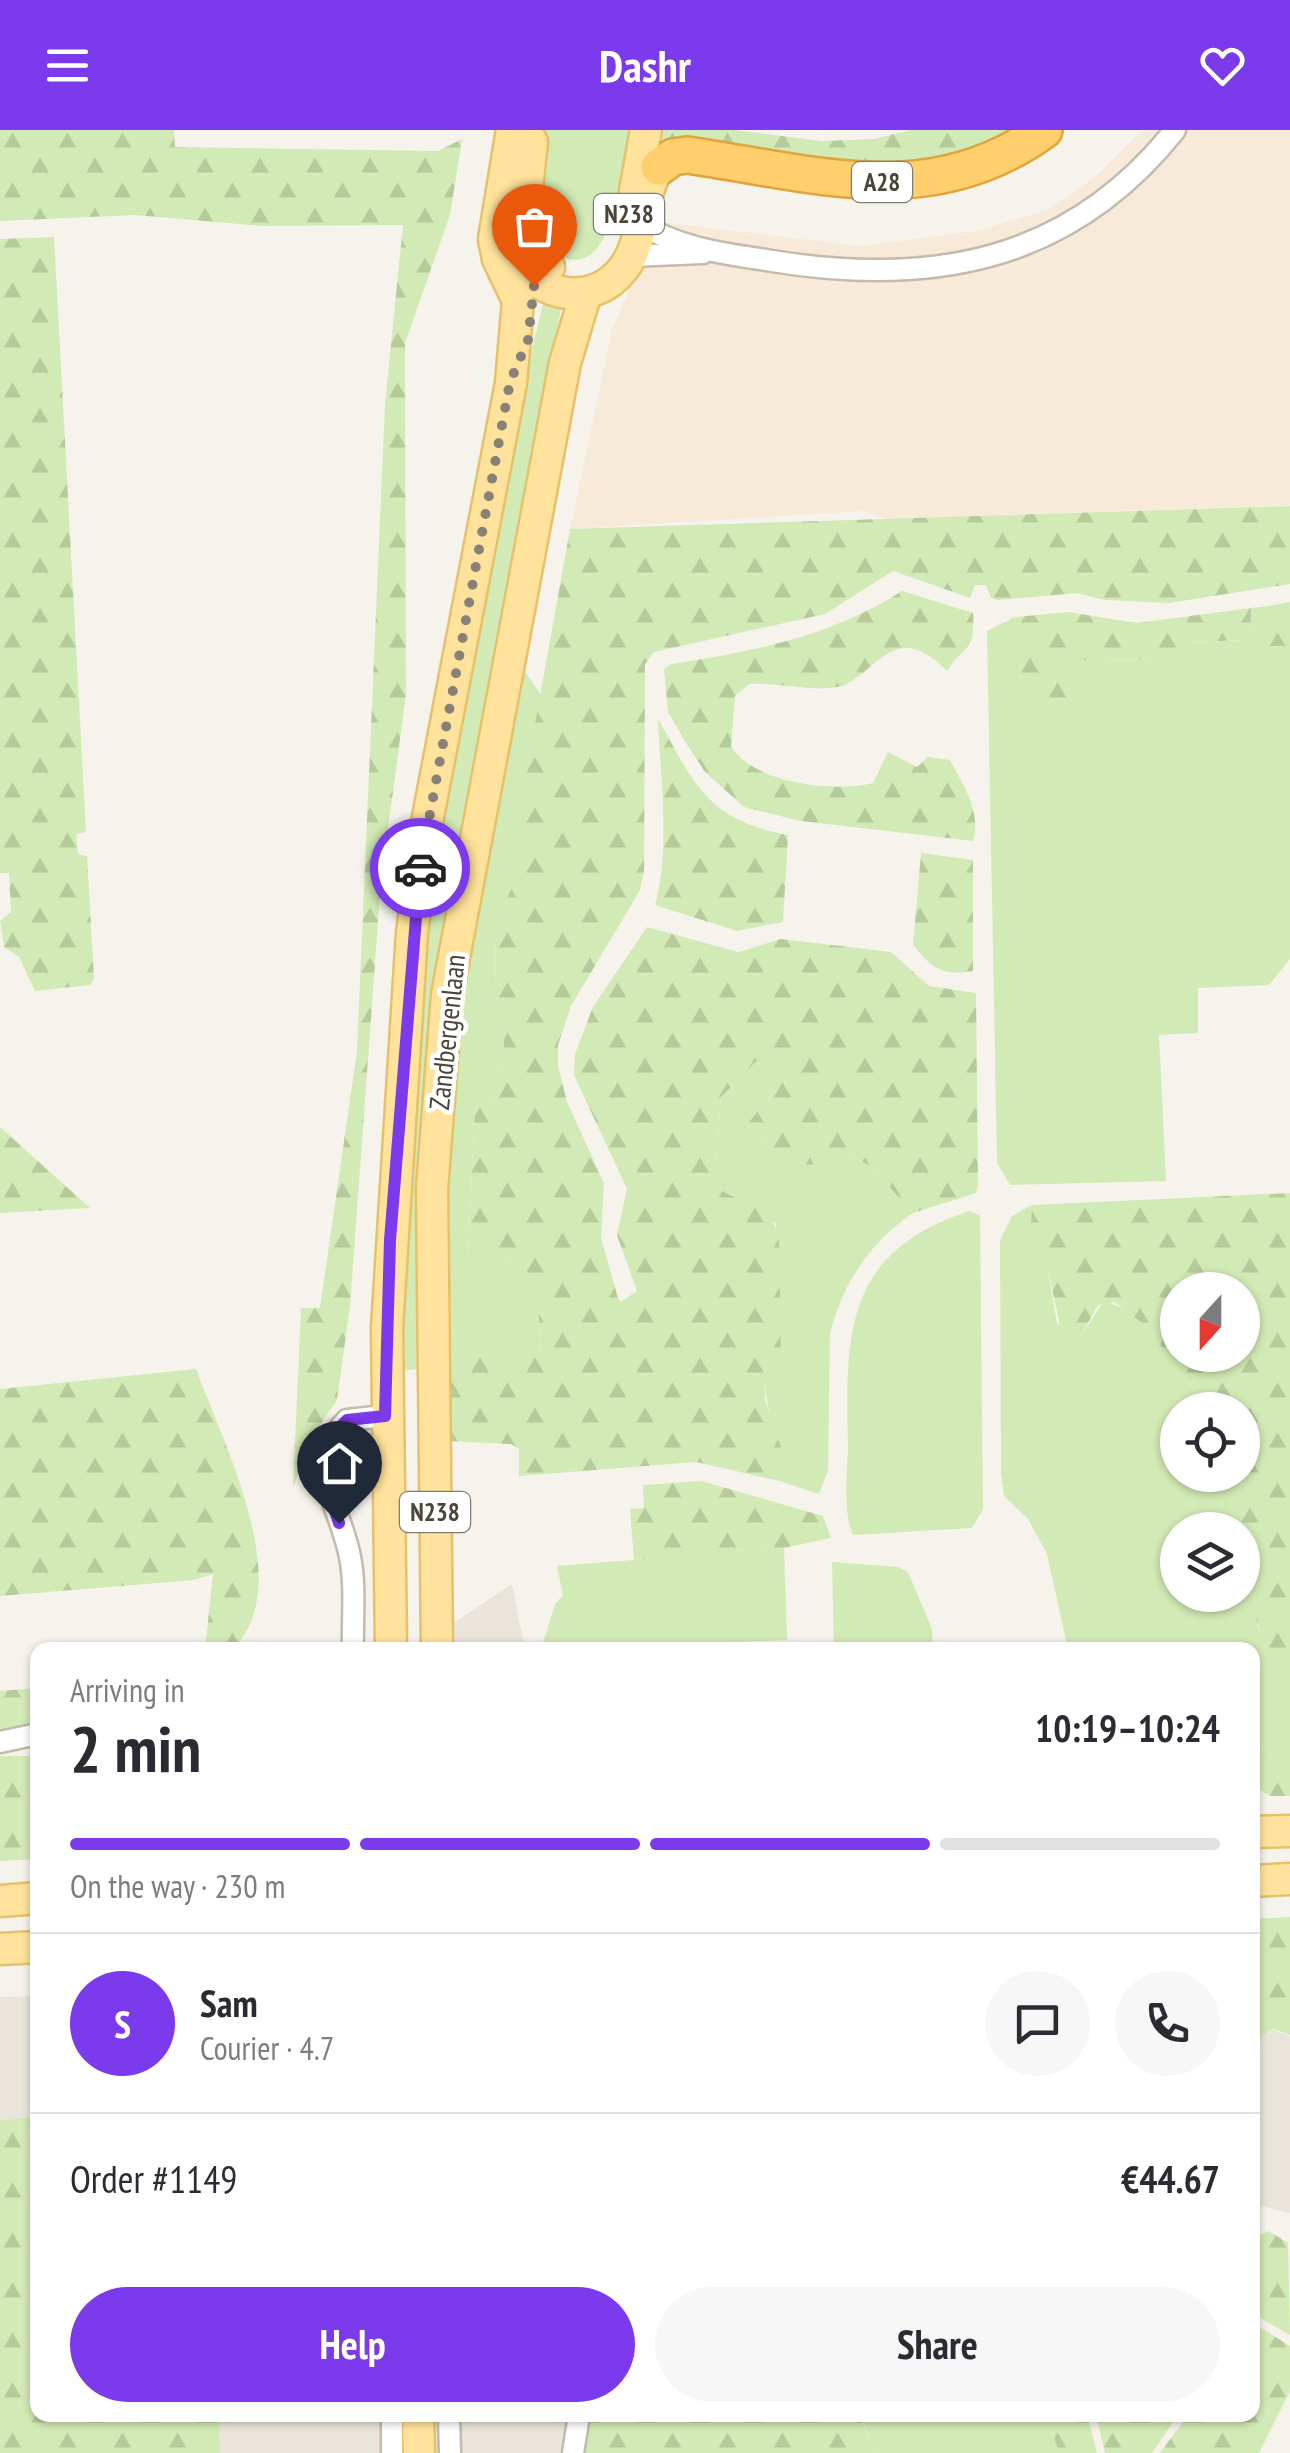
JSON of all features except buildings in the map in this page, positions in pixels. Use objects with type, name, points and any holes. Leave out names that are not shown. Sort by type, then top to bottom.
[{"type":"highway","name":"A28","points":[[659,167],[674,157],[687,155],[870,184],[980,167],[1044,130]]},
{"type":"main road","name":"N238","points":[[512,130],[494,246],[523,280]]},
{"type":"main road","name":"N238","points":[[523,280],[512,232],[524,130]]},
{"type":"main road","name":"N238","points":[[524,130],[532,142],[528,200],[532,248],[550,268],[579,288],[616,278],[631,256],[646,130]]},
{"type":"main road","name":"N238","points":[[579,288],[607,262],[634,221],[659,167]]},
{"type":"main road","points":[[523,280],[546,287],[579,288]]},
{"type":"main road","name":"Zandbergenlaan","points":[[391,1642],[385,1416],[390,1240],[417,886],[510,382],[523,280]]},
{"type":"main road","name":"Zandbergenlaan","points":[[438,1642],[432,1189],[448,995],[579,288]]},
{"type":"main road","points":[[385,1416],[432,1417]]},
{"type":"main road","points":[[1260,1832],[1290,1831]]},
{"type":"main road","points":[[1260,1881],[1290,1879]]},
{"type":"main road","points":[[0,1901],[30,1899]]},
{"type":"main road","points":[[0,1949],[30,1947]]},
{"type":"main road","points":[[418,2422],[419,2453]]},
{"type":"street","points":[[634,221],[710,252],[850,272],[945,268],[998,256],[1090,212],[1148,164],[1175,130]]},
{"type":"street","points":[[631,256],[673,257],[710,252]]},
{"type":"street","points":[[353,1642],[350,1556],[324,1462],[327,1446],[347,1420],[385,1416]]},
{"type":"street","points":[[0,1742],[30,1736]]},
{"type":"street","points":[[392,2422],[392,2453]]},
{"type":"street","points":[[449,2422],[450,2453]]},
{"type":"street","points":[[573,2453],[578,2422]]},
{"type":"shaded area","points":[[1143,130],[1290,130],[1290,505],[888,519],[864,511],[570,529],[612,329],[660,222],[858,246],[977,231],[1047,210],[1095,177]]},
{"type":"shaded area","points":[[512,1584],[523,1642],[426,1642]]},
{"type":"shaded area","points":[[30,1996],[30,2201],[0,2203],[0,1997]]},
{"type":"shaded area","points":[[1274,2030],[1290,2036],[1290,2213],[1260,2206],[1260,2037]]},
{"type":"shaded area","points":[[188,2422],[568,2422],[564,2453],[184,2453]]},
{"type":"green space","points":[[0,130],[174,130],[175,147],[438,151],[462,139],[450,215],[405,343],[406,694],[381,881],[350,1306],[337,1400],[314,1434],[293,1487],[301,1308],[320,1308],[357,1051],[385,404],[403,225],[262,226],[136,215],[0,221]]},
{"type":"green space","points":[[542,130],[641,130],[630,183],[612,235],[606,232],[596,250],[582,259],[566,258],[549,248],[543,227]]},
{"type":"green space","points":[[664,130],[734,130],[822,141],[874,139],[910,130],[1029,130],[981,153],[891,171],[660,151]]},
{"type":"green space","points":[[54,237],[86,832],[76,834],[78,854],[87,856],[94,978],[90,985],[35,991],[19,957],[4,947],[0,921],[11,912],[9,873],[0,873],[0,239]]},
{"type":"green space","points":[[543,304],[561,308],[506,613],[419,1369],[398,1371],[426,969],[448,769],[485,537]]},
{"type":"green space","points":[[1290,506],[1290,584],[1169,603],[1105,600],[1076,593],[998,600],[991,598],[986,585],[975,585],[970,598],[893,571],[825,614],[654,652],[645,664],[644,871],[640,890],[571,1006],[558,1045],[558,1066],[567,1102],[604,1183],[601,1238],[618,1298],[621,1302],[637,1291],[617,1235],[627,1189],[574,1075],[575,1054],[593,1007],[647,927],[738,952],[781,939],[891,952],[929,986],[976,993],[978,1186],[976,1193],[913,1213],[871,1167],[855,1158],[808,1165],[774,1152],[749,1122],[786,1077],[764,1053],[721,1097],[716,1165],[721,1190],[764,1214],[779,1237],[781,1375],[765,1369],[765,1400],[781,1447],[779,1481],[696,1462],[519,1476],[519,1449],[511,1444],[447,1441],[441,1356],[541,1352],[538,1304],[526,1270],[502,1256],[468,1257],[475,1107],[499,1095],[505,1031],[495,993],[496,933],[524,849],[524,785],[570,529]]},
{"type":"green space","points":[[902,591],[973,613],[971,642],[947,671],[912,648],[885,655],[850,682],[837,687],[749,684],[735,696],[731,746],[742,759],[775,777],[838,787],[873,783],[888,752],[917,767],[928,757],[950,760],[973,809],[973,841],[801,821],[744,807],[705,772],[686,743],[668,712],[664,670],[671,664],[732,654],[819,631]]},
{"type":"green space","points":[[1290,602],[1290,646],[1268,646],[1268,606]]},
{"type":"green space","points":[[1268,606],[1268,646],[1290,646],[1290,959],[1269,985],[1198,988],[1198,1033],[1159,1035],[1166,1181],[1010,1185],[997,1163],[987,631],[1015,617],[1024,697],[1065,700],[1074,660],[1182,659],[1183,642],[1250,640],[1251,608]]},
{"type":"green space","points":[[1251,608],[1250,640],[1183,642],[1183,659],[1075,660],[1066,700],[1024,698],[1015,617],[1068,612],[1137,623]]},
{"type":"green space","points":[[519,663],[541,695],[524,785],[524,849],[496,933],[495,993],[505,1031],[499,1095],[475,1107],[468,1256],[502,1256],[526,1270],[538,1304],[541,1353],[441,1356],[454,1084],[468,940]]},
{"type":"green space","points":[[658,719],[706,796],[738,820],[788,835],[783,922],[737,931],[655,905],[664,836]]},
{"type":"green space","points":[[921,853],[973,860],[973,971],[939,969],[913,945]]},
{"type":"green space","points":[[764,1052],[786,1077],[749,1122],[774,1152],[808,1165],[854,1158],[871,1167],[913,1213],[871,1251],[850,1281],[835,1316],[830,1334],[828,1471],[819,1494],[779,1481],[765,1384],[765,1369],[781,1374],[776,1224],[721,1190],[716,1165],[721,1097]]},
{"type":"green space","points":[[0,1127],[90,1208],[0,1213]]},
{"type":"green space","points":[[1290,1193],[1290,1681],[1270,1652],[1254,1612],[1260,1612],[1260,1512],[1241,1512],[1241,1492],[1260,1492],[1260,1392],[1196,1392],[1180,1372],[1260,1372],[1260,1272],[1160,1272],[1160,1345],[1146,1326],[1115,1302],[1098,1305],[1080,1337],[1062,1335],[1047,1265],[1031,1225],[1032,1205]]},
{"type":"green space","points":[[1032,1205],[1031,1225],[1047,1265],[1057,1323],[1080,1337],[1104,1301],[1131,1311],[1160,1345],[1160,1372],[1180,1372],[1196,1392],[1160,1392],[1160,1492],[1241,1492],[1243,1512],[1160,1512],[1160,1612],[1254,1612],[1258,1628],[1290,1681],[1290,1749],[1276,1753],[1260,1750],[1260,1642],[1066,1642],[1047,1554],[1028,1519],[1004,1496],[1000,1240],[1012,1216]]},
{"type":"green space","points":[[969,1211],[980,1215],[983,1509],[972,1528],[853,1535],[847,1503],[848,1365],[861,1300],[876,1273],[898,1249],[928,1228]]},
{"type":"green space","points":[[196,1369],[236,1473],[257,1553],[258,1590],[250,1623],[237,1642],[206,1642],[213,1574],[194,1580],[0,1596],[0,1389]]},
{"type":"green space","points":[[701,1481],[823,1516],[831,1538],[784,1548],[634,1560],[630,1509],[644,1508],[643,1485]]},
{"type":"green space","points":[[784,1548],[787,1640],[543,1642],[555,1604],[563,1595],[557,1566]]},
{"type":"green space","points":[[832,1562],[899,1567],[908,1572],[932,1629],[933,1642],[834,1642]]},
{"type":"green space","points":[[30,1689],[30,1727],[0,1733],[0,1691]]},
{"type":"green space","points":[[1290,1749],[1290,1796],[1270,1796],[1260,1790],[1260,1750],[1276,1753]]},
{"type":"green space","points":[[0,1756],[30,1756],[30,1859],[0,1861]]},
{"type":"green space","points":[[1290,1917],[1290,2035],[1274,2029],[1260,2037],[1260,1919]]},
{"type":"green space","points":[[30,2117],[30,2422],[219,2422],[220,2453],[0,2453],[0,2121]]},
{"type":"green space","points":[[1269,2231],[1288,2243],[1290,2335],[1260,2318],[1260,2235]]},
{"type":"green space","points":[[1260,2327],[1290,2346],[1290,2391],[1259,2453],[1160,2453],[1183,2422],[1260,2422]]},
{"type":"green space","points":[[588,2422],[862,2422],[876,2453],[582,2453]]},
{"type":"green space","points":[[863,2422],[1049,2422],[1059,2453],[876,2453]]},
{"type":"green space","points":[[1049,2422],[1089,2422],[1097,2453],[1059,2453]]},
{"type":"green space","points":[[1098,2422],[1173,2422],[1152,2453],[1105,2453]]},
{"type":"way so far","points":[[420,868],[510,382],[528,340],[534,286]]},
{"type":"route","points":[[339,1523],[328,1490],[324,1462],[327,1446],[347,1420],[356,1416],[385,1416],[390,1240],[420,868]]}]
